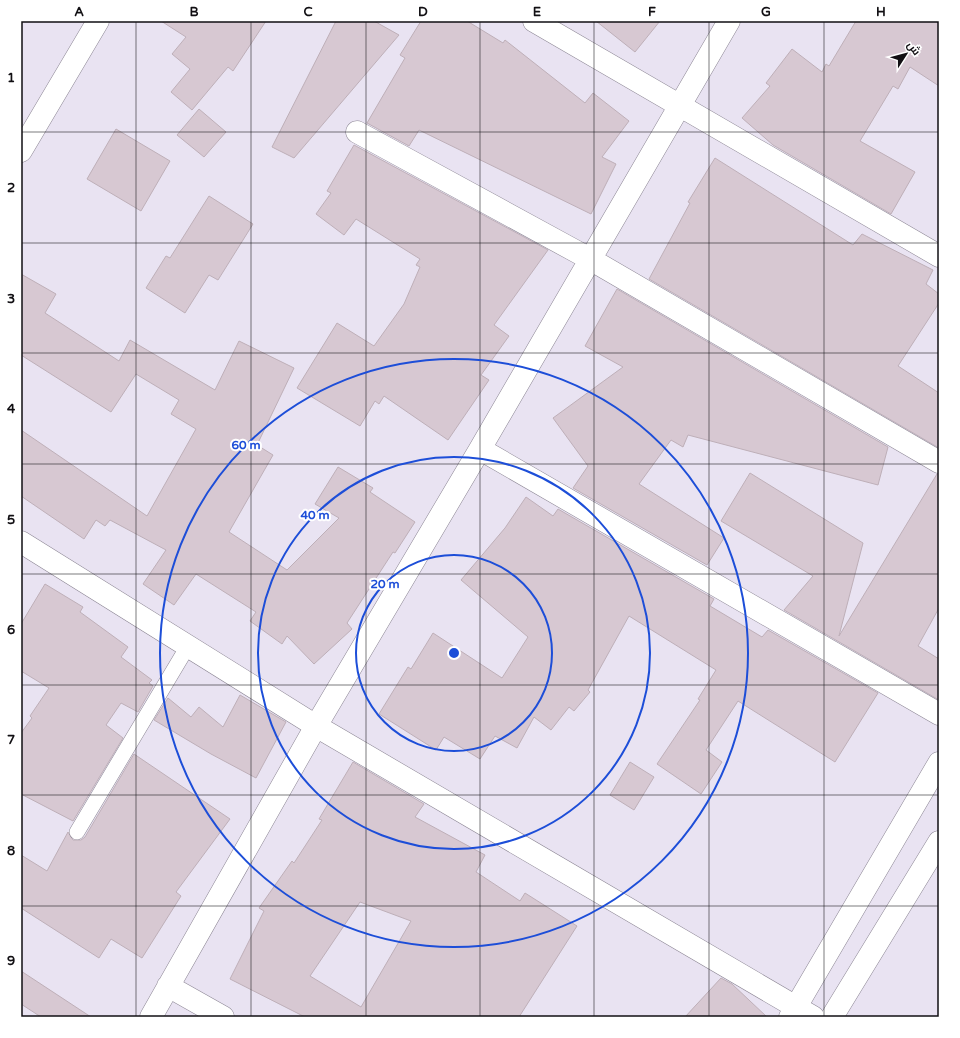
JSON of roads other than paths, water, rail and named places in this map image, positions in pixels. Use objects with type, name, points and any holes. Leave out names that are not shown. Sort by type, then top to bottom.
[{"type":"street","points":[[21,151],[98,21]]},
{"type":"street","points":[[534,21],[939,256]]},
{"type":"street","points":[[151,1017],[316,726],[480,449],[729,21]]},
{"type":"street","points":[[357,132],[590,259],[939,462]]},
{"type":"street","points":[[480,449],[939,714]]},
{"type":"street","points":[[21,542],[316,726],[800,1014],[939,763]]},
{"type":"street","points":[[832,1017],[939,842]]},
{"type":"street","points":[[168,986],[223,1017]]},
{"type":"lane","points":[[77,832],[188,646]]}]
